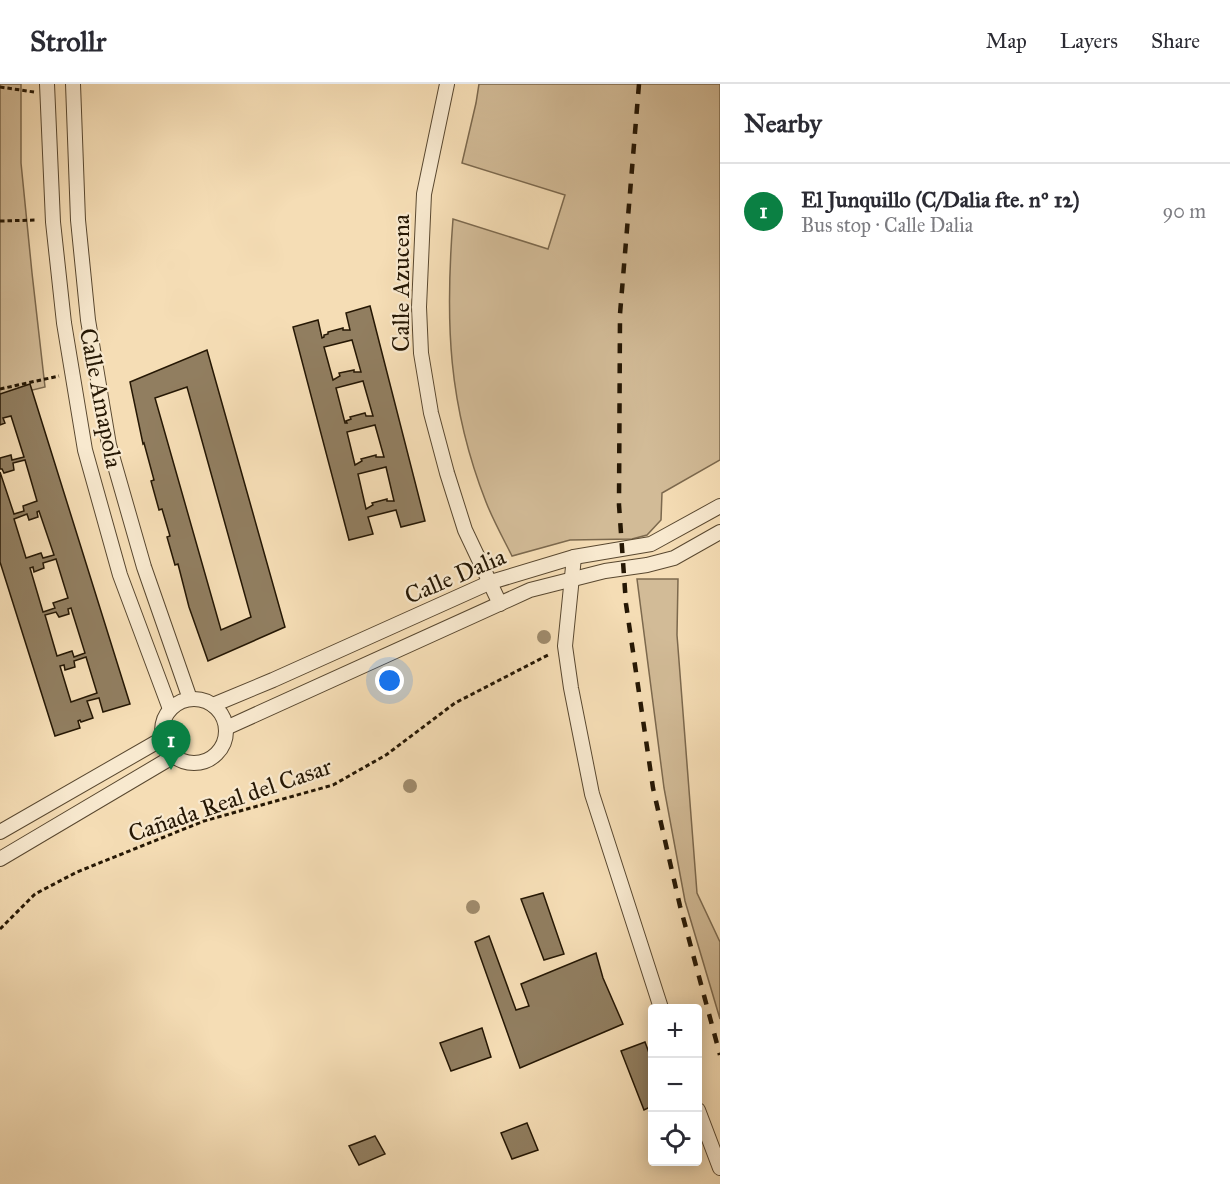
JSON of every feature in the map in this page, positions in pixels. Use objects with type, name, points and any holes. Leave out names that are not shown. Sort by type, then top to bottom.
[{"type":"street","name":"Calle Amapola","points":[[73,84],[78,220],[88,320],[109,445],[144,567],[190,699]]},
{"type":"street","name":"Calle Azucena","points":[[447,84],[424,194],[419,296],[421,353],[431,413],[465,530],[500,603]]},
{"type":"street","name":"Calle Amapola","points":[[47,89],[53,222],[64,323],[85,450],[120,575],[170,709]]},
{"type":"street","name":"Calle Dalia","points":[[213,705],[283,676],[491,582],[574,557],[651,544],[720,506]]},
{"type":"street","name":"Calle Dalia","points":[[226,728],[530,590],[605,571],[674,558],[720,532]]},
{"type":"street","points":[[574,557],[565,646],[571,688],[592,794],[660,1004]]},
{"type":"street","points":[[190,699],[199,699],[213,705],[221,713],[226,728],[222,747],[209,760],[190,763],[174,756],[166,748],[162,739],[163,720],[170,709],[190,699]]},
{"type":"street","points":[[0,832],[162,739]]},
{"type":"street","points":[[0,859],[174,756]]},
{"type":"street","points":[[699,1112],[720,1168]]},
{"type":"path","points":[[0,87],[47,89]]},
{"type":"path","points":[[0,221],[40,220]]},
{"type":"path","points":[[0,389],[72,373]]},
{"type":"path","name":"Cañada Real del Casar","points":[[0,929],[35,894],[77,872],[204,821],[333,785],[386,754],[456,703],[565,646]]},
{"type":"shaded area","points":[[0,84],[21,84],[21,163],[45,387],[0,398]]},
{"type":"shaded area","points":[[479,84],[720,84],[720,460],[662,493],[661,520],[647,535],[632,539],[570,540],[512,556],[486,502],[464,431],[452,363],[449,293],[453,219],[548,249],[565,195],[462,163]]},
{"type":"shaded area","points":[[637,579],[678,579],[677,635],[697,893],[720,942],[720,1019],[685,901],[664,788]]},
{"type":"building","points":[[370,306],[425,521],[401,527],[396,510],[368,517],[373,534],[349,540],[293,327],[318,320],[322,338],[328,332],[343,328],[343,330],[350,330],[346,313]],"holes":[[[352,340],[361,372],[354,372],[354,370],[339,373],[340,376],[333,380],[324,347]],[[363,381],[373,416],[366,416],[365,413],[350,417],[351,419],[345,423],[336,388]],[[375,425],[384,457],[376,457],[376,455],[361,459],[362,461],[355,465],[347,432]],[[386,467],[394,501],[387,501],[387,499],[372,503],[373,505],[366,509],[358,474]]]},
{"type":"building","points":[[207,350],[285,627],[208,661],[189,607],[178,564],[175,565],[162,509],[159,510],[130,382]],"holes":[[[187,387],[251,617],[221,630],[155,398]]]},
{"type":"building","points":[[30,384],[130,704],[103,712],[99,698],[87,701],[93,718],[81,722],[80,720],[78,721],[80,728],[55,736],[0,562],[0,472],[14,514],[24,511],[23,506],[37,501],[25,460],[13,463],[14,470],[4,473],[0,469],[0,458],[11,455],[12,460],[24,457],[11,416],[3,418],[5,423],[0,425],[0,394]],"holes":[[[39,511],[54,555],[43,558],[41,553],[26,558],[14,519],[27,514],[29,520],[38,517],[37,512]],[[56,559],[68,598],[53,603],[55,608],[43,612],[30,568],[33,567],[34,572],[44,568],[43,563]],[[71,608],[85,653],[74,657],[72,651],[57,656],[45,615],[56,612],[59,617],[69,614],[68,609]],[[86,657],[97,693],[71,702],[60,666],[64,665],[65,670],[75,667],[74,661]]]},
{"type":"building","points":[[543,893],[564,954],[544,960],[521,899]]},
{"type":"building","points":[[489,936],[516,1010],[529,1006],[521,984],[596,953],[603,978],[623,1024],[520,1068],[475,942]]},
{"type":"building","points":[[482,1028],[491,1057],[451,1071],[440,1043]]},
{"type":"building","points":[[645,1042],[648,1050],[648,1108],[644,1110],[621,1051]]},
{"type":"building","points":[[527,1123],[538,1150],[512,1159],[501,1133]]},
{"type":"building","points":[[375,1136],[385,1154],[359,1165],[349,1146]]},
{"type":"railway","points":[[639,84],[620,314],[619,505],[626,604],[653,788],[680,906],[720,1055]]},
{"type":"place","name":"El Junquillo (C/Dalia fte. nº 12)","points":[[171,770]]}]
